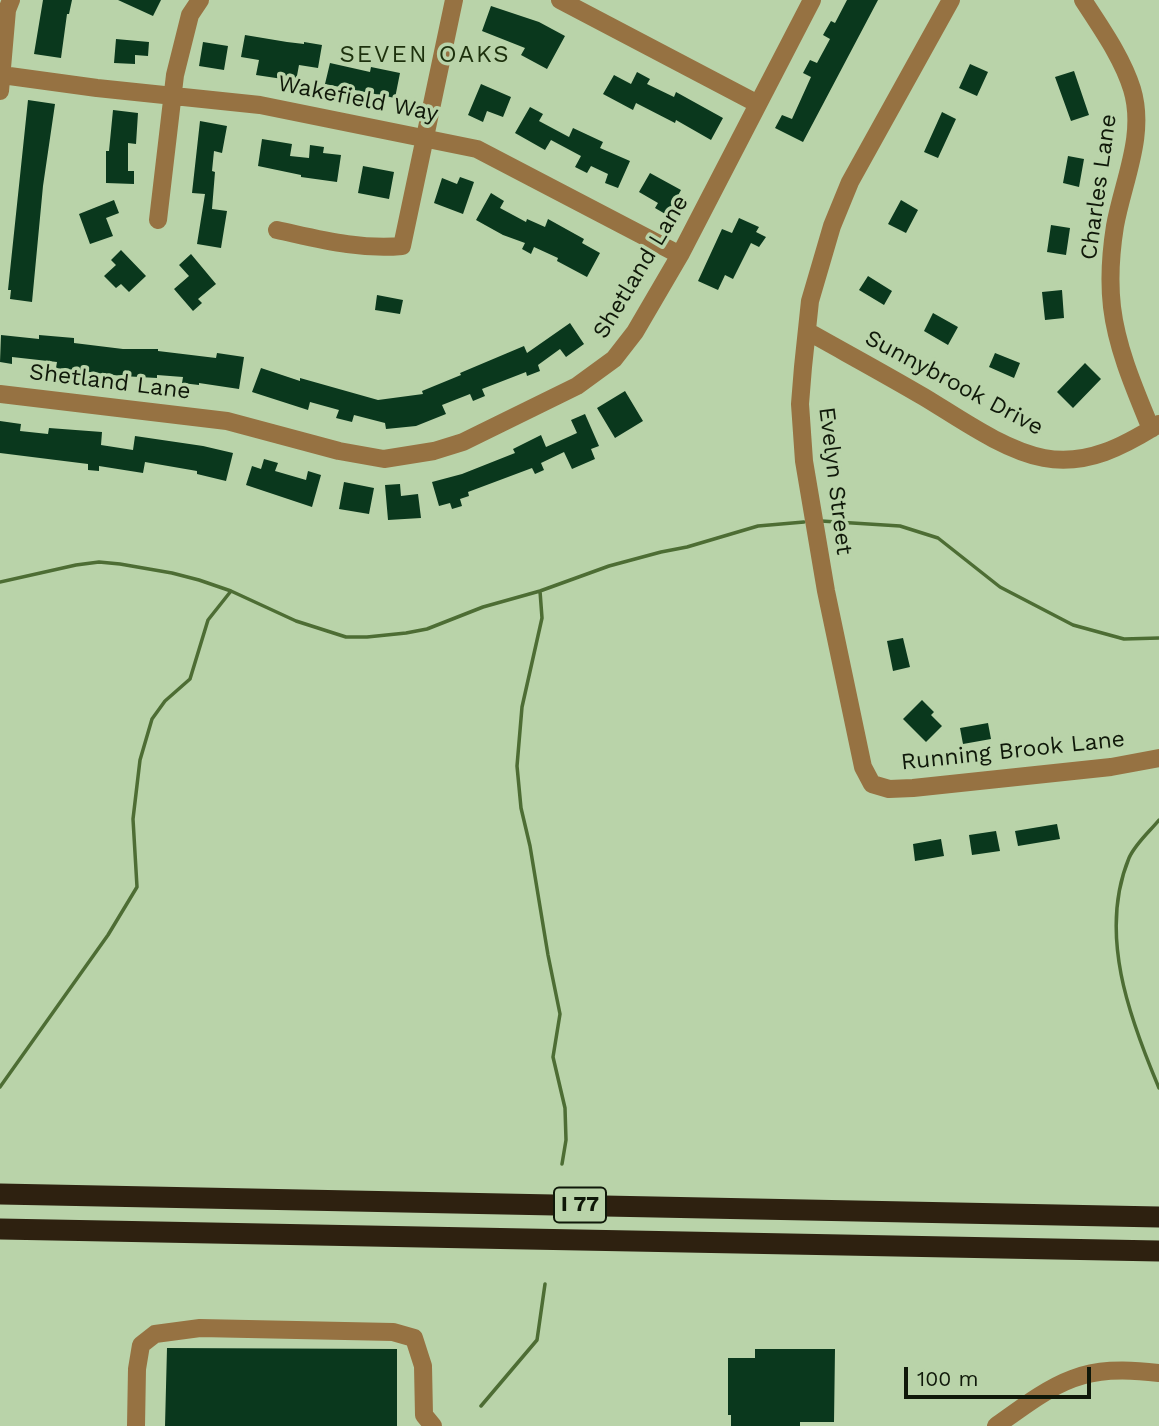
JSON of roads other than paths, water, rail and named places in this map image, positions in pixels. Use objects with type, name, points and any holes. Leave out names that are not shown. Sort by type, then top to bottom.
[{"type":"highway","name":"I 77","points":[[0,1194],[1159,1217]]},
{"type":"highway","name":"I 77","points":[[0,1229],[1159,1251]]},
{"type":"street","points":[[1,83],[7,10],[11,0]]},
{"type":"street","points":[[158,220],[175,75],[190,15],[200,0]]},
{"type":"street","points":[[277,230],[351,246],[402,246],[454,0]]},
{"type":"street","points":[[561,0],[758,104]]},
{"type":"street","name":"Shetland Lane","points":[[0,394],[227,421],[339,451],[384,459],[434,451],[463,442],[577,386],[614,359],[635,332],[680,255],[812,0]]},
{"type":"street","name":"Charles Lane","points":[[1083,0],[1123,66],[1132,91],[1136,119],[1134,148],[1115,226],[1111,261],[1112,307],[1123,355],[1155,426]]},
{"type":"street","name":"Evelyn Street","points":[[872,784],[863,767],[826,591],[804,461],[800,404],[810,301],[832,226],[850,183],[942,3]]},
{"type":"street","name":"Wakefield Way","points":[[1,83],[260,105],[477,149],[680,255]]},
{"type":"street","name":"Sunnybrook Drive","points":[[807,331],[970,425],[1044,458],[1096,456],[1128,444],[1155,426]]},
{"type":"street","name":"Running Brook Lane","points":[[872,784],[890,789],[913,788],[1111,767],[1159,758]]},
{"type":"street","points":[[136,1426],[136,1369],[141,1345],[155,1334],[200,1328],[393,1332],[414,1338],[423,1366],[428,1420]]},
{"type":"street","points":[[996,1426],[1040,1395],[1083,1374],[1132,1369],[1159,1373]]},
{"type":"waterway","points":[[821,521],[900,526],[938,538],[1000,587],[1073,625],[1124,639],[1159,638]]},
{"type":"waterway","points":[[0,582],[76,565],[99,562],[120,564],[199,580],[231,591],[296,621],[346,637],[367,637],[427,629],[483,607],[540,591],[609,566],[758,526],[804,522]]},
{"type":"waterway","points":[[0,1087],[108,935],[137,887],[133,819],[140,760],[152,719],[165,701],[190,679],[208,620],[231,591]]},
{"type":"waterway","points":[[540,591],[542,618],[522,707],[517,766],[521,808],[560,1014],[553,1057],[565,1108],[566,1140],[562,1164]]},
{"type":"waterway","points":[[1159,820],[1129,858],[1120,887],[1116,916],[1117,945],[1128,1004],[1159,1088]]},
{"type":"waterway","points":[[481,1406],[537,1340],[545,1284]]},
{"type":"district","name":"SEVEN OAKS","points":[[425,55]]}]
